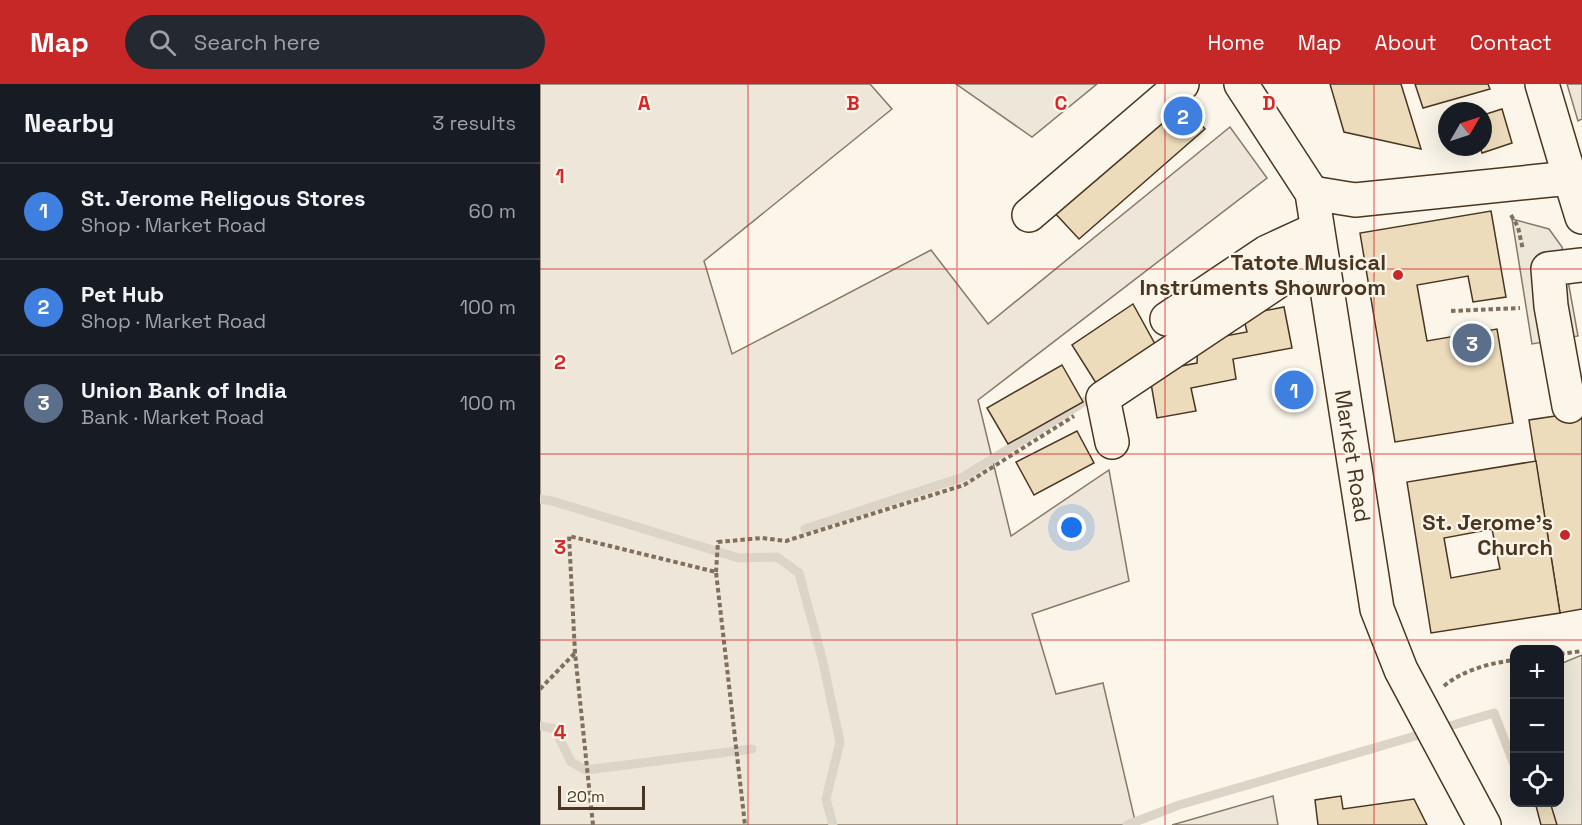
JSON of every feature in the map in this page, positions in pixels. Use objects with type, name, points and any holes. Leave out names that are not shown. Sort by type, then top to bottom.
[{"type":"main road","points":[[1029,215],[1182,84]]},
{"type":"main road","name":"Market Road","points":[[1241,84],[1312,193],[1377,609],[1401,670],[1484,825]]},
{"type":"main road","points":[[1542,84],[1576,170],[1582,217]]},
{"type":"main road","points":[[1312,193],[1355,200],[1494,186],[1576,170]]},
{"type":"main road","points":[[1167,319],[1267,252],[1320,243]]},
{"type":"main road","points":[[1112,442],[1103,398],[1298,268],[1320,243]]},
{"type":"main road","points":[[1569,406],[1551,306],[1548,269],[1582,265]]},
{"type":"path","points":[[1494,186],[1518,227],[1525,261]]},
{"type":"path","points":[[1451,311],[1515,308]]},
{"type":"path","points":[[745,825],[716,572],[718,542],[762,538],[786,541],[964,485],[1103,398]]},
{"type":"path","points":[[593,825],[575,653],[569,536],[716,572]]},
{"type":"path","points":[[1564,653],[1582,651]]},
{"type":"path","points":[[540,689],[575,653]]},
{"type":"path","points":[[1420,705],[1457,675],[1510,661]]},
{"type":"shaded area","points":[[540,84],[870,84],[892,109],[704,261],[732,354],[931,250],[988,324],[1230,127],[1267,178],[978,400],[1011,536],[1109,470],[1129,581],[1032,614],[1056,694],[1103,683],[1136,825],[540,825]]},
{"type":"shaded area","points":[[956,84],[1097,84],[1032,137]]},
{"type":"shaded area","points":[[1567,84],[1582,84],[1582,119],[1578,121]]},
{"type":"shaded area","points":[[1512,219],[1549,229],[1562,247],[1578,336],[1532,344]]},
{"type":"shaded area","points":[[1582,655],[1582,825],[1553,825],[1550,807],[1564,807],[1564,662]]},
{"type":"shaded area","points":[[1273,796],[1278,825],[1172,825]]},
{"type":"building","points":[[1330,84],[1401,84],[1421,149],[1344,132]]},
{"type":"building","points":[[1415,84],[1488,84],[1490,89],[1438,102],[1423,108]]},
{"type":"building","points":[[1179,100],[1205,129],[1079,239],[1053,211]]},
{"type":"building","points":[[1502,109],[1512,143],[1492,150],[1492,112]]},
{"type":"building","points":[[1491,211],[1506,297],[1473,302],[1468,276],[1417,285],[1427,341],[1497,329],[1513,423],[1395,442],[1360,233]]},
{"type":"building","points":[[1133,304],[1155,344],[1096,383],[1072,345]]},
{"type":"building","points":[[1284,307],[1292,348],[1233,359],[1236,379],[1191,388],[1196,411],[1157,418],[1149,372],[1197,363],[1198,341],[1247,332],[1243,315]]},
{"type":"building","points":[[1062,365],[1083,402],[1008,444],[987,408]]},
{"type":"building","name":"St. Jerome's Church","points":[[1582,412],[1582,609],[1560,613],[1529,420]]},
{"type":"building","points":[[1077,431],[1094,463],[1034,495],[1016,462]]},
{"type":"building","points":[[1536,461],[1560,613],[1431,633],[1407,482]],"holes":[[[1492,529],[1500,569],[1451,578],[1444,538]]]},
{"type":"building","points":[[1341,796],[1343,809],[1414,799],[1427,825],[1318,825],[1315,800]]},
{"type":"building","points":[[1536,807],[1552,807],[1557,825],[1541,825]]},
{"type":"waterway","points":[[805,529],[963,477],[1097,394]]},
{"type":"waterway","points":[[540,499],[739,558],[777,557],[799,573],[822,658],[840,742],[826,799],[833,825]]},
{"type":"waterway","points":[[1127,825],[1179,805],[1494,713],[1510,754]]},
{"type":"waterway","points":[[540,726],[555,729],[571,762],[586,770],[752,749]]},
{"type":"place","name":"Pet Hub","points":[[1183,116]]},
{"type":"place","name":"Tatote Musical Instruments Showroom","points":[[1398,275]]},
{"type":"place","name":"Union Bank of India","points":[[1472,343]]},
{"type":"place","name":"St. Jerome Religous Stores","points":[[1294,390]]},
{"type":"place","name":"St. Jerome's Church","points":[[1565,535]]}]
